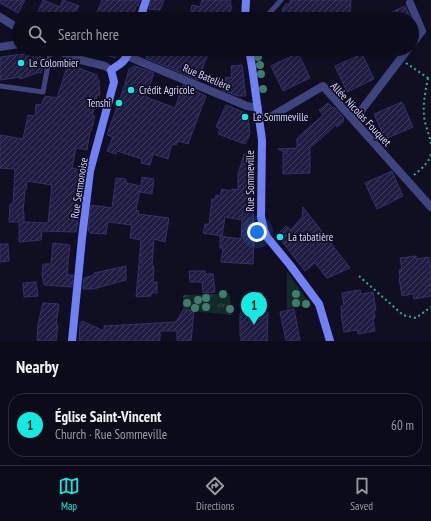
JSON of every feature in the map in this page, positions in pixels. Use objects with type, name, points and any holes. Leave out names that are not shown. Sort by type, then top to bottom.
[{"type":"main road","points":[[142,12],[146,0]]},
{"type":"main road","points":[[245,12],[246,0]]},
{"type":"main road","points":[[111,70],[124,62],[127,56]]},
{"type":"main road","name":"Rue Sommeville","points":[[250,56],[262,140],[261,217],[264,230],[267,237],[319,304],[330,341]]},
{"type":"main road","name":"Rue Sermonoise","points":[[72,341],[90,171],[114,82],[111,70]]},
{"type":"street","points":[[410,3],[414,12]]},
{"type":"street","points":[[0,17],[12,24]]},
{"type":"street","points":[[419,24],[422,31],[419,35]]},
{"type":"street","points":[[0,46],[12,45]]},
{"type":"street","points":[[70,56],[105,66],[111,70]]},
{"type":"street","name":"Rue Batelière","points":[[135,56],[247,106],[258,108]]},
{"type":"street","points":[[354,120],[403,56]]},
{"type":"street","name":"Allée Nicolas Fouquet","points":[[259,119],[272,116],[323,86],[407,182],[431,207]]},
{"type":"lane","points":[[270,12],[281,0]]},
{"type":"lane","points":[[0,86],[43,92],[50,56]]},
{"type":"path","points":[[400,60],[430,79],[424,102],[425,122],[431,144]]},
{"type":"path","points":[[407,182],[423,167],[431,156],[431,153]]},
{"type":"path","points":[[359,276],[403,315],[416,318],[431,307]]},
{"type":"path","points":[[254,307],[244,307],[244,302],[266,302]]},
{"type":"path","points":[[254,302],[254,311]]},
{"type":"green space","points":[[287,272],[311,305],[287,309]]},
{"type":"green space","points":[[229,293],[232,310],[231,315],[183,310],[183,295]]},
{"type":"building","points":[[0,0],[25,0],[19,12],[0,3]]},
{"type":"building","points":[[43,0],[60,7],[63,0],[79,6],[75,12],[38,12]]},
{"type":"building","points":[[102,0],[140,0],[134,12],[97,12]]},
{"type":"building","points":[[151,0],[164,0],[160,10],[149,9]]},
{"type":"building","points":[[202,0],[231,0],[230,6],[232,6],[230,12],[190,12],[192,5],[200,7]]},
{"type":"building","points":[[290,0],[351,0],[350,12],[282,12],[285,4],[290,4]]},
{"type":"building","points":[[405,6],[408,12],[392,12]]},
{"type":"building","name":"Le Colombier","points":[[12,56],[40,56],[42,72],[20,79],[20,77],[0,80],[0,57]]},
{"type":"building","points":[[147,56],[207,56],[198,80],[146,58]]},
{"type":"building","points":[[292,56],[299,56],[310,78],[283,91],[271,66]]},
{"type":"building","points":[[358,56],[363,56],[374,79],[347,92],[335,66]]},
{"type":"building","points":[[68,64],[97,75],[97,79],[99,80],[100,95],[97,95],[92,116],[95,116],[90,131],[87,150],[76,148],[72,168],[84,171],[79,203],[81,204],[76,232],[42,231],[41,240],[19,242],[19,222],[9,222],[10,204],[13,204],[15,169],[0,168],[0,135],[23,139],[28,115],[35,116],[36,104],[41,105],[45,96],[57,98]],"holes":[[[27,181],[52,185],[48,223],[24,222],[23,213]]]},
{"type":"building","points":[[242,65],[246,96],[238,96],[222,90],[226,77],[232,78],[231,66]]},
{"type":"building","points":[[135,66],[154,73],[146,97],[175,108],[183,85],[206,96],[188,144],[178,141],[176,145],[172,144],[168,159],[153,154],[150,165],[141,163],[142,159],[117,151],[116,154],[107,151],[113,137],[107,135],[129,69]]},
{"type":"building","points":[[402,102],[413,127],[385,139],[374,114]]},
{"type":"building","points":[[328,103],[344,118],[344,121],[337,127],[336,125],[310,148],[310,173],[283,174],[283,153],[287,153],[278,149],[297,148],[297,138],[323,115],[319,110]]},
{"type":"building","points":[[226,105],[246,113],[248,117],[250,134],[245,144],[218,134],[220,129],[216,127]]},
{"type":"building","points":[[244,154],[254,154],[254,210],[252,240],[254,240],[253,264],[221,262],[223,248],[220,248],[220,236],[241,239],[242,220],[225,217],[222,236],[203,233],[205,224],[209,224],[212,199],[215,199],[216,195],[220,196],[222,189],[232,191],[232,189],[238,190],[238,174]]},
{"type":"building","points":[[392,171],[403,196],[377,209],[365,183]]},
{"type":"building","points":[[142,177],[154,179],[152,194],[140,192],[140,189],[136,210],[139,211],[138,214],[169,218],[165,242],[154,239],[152,266],[154,266],[153,282],[157,282],[157,293],[151,293],[151,296],[136,297],[139,263],[142,262],[139,261],[141,240],[130,238],[132,225],[108,222],[106,234],[90,233],[88,230],[91,205],[112,208],[116,178],[126,179],[126,183],[141,186]]},
{"type":"building","points":[[303,207],[350,268],[327,278],[315,263],[305,271],[277,235],[286,226],[291,230],[302,217]]},
{"type":"building","points":[[53,243],[70,245],[67,275],[73,275],[72,287],[44,285],[42,275],[43,264],[51,264]]},
{"type":"building","points":[[0,244],[8,244],[9,261],[0,262]]},
{"type":"building","points":[[416,256],[416,259],[429,257],[431,269],[431,296],[414,299],[413,294],[402,296],[399,270],[402,269],[400,258]]},
{"type":"building","points":[[126,266],[126,280],[93,289],[83,289],[84,278],[94,275],[94,273]]},
{"type":"building","points":[[189,271],[205,271],[205,274],[213,274],[215,292],[203,293],[202,282],[190,282]]},
{"type":"building","points":[[36,282],[38,296],[24,297],[23,283]]},
{"type":"building","points":[[360,290],[361,294],[373,292],[376,310],[374,310],[375,318],[373,319],[375,331],[358,334],[357,330],[344,332],[341,314],[341,306],[344,305],[342,293]]},
{"type":"building","points":[[43,303],[59,304],[56,325],[58,325],[56,341],[37,341],[38,324]]},
{"type":"building","points":[[294,309],[300,341],[286,341],[280,312]]},
{"type":"building","points":[[183,310],[194,311],[191,341],[177,341],[177,331],[160,331],[160,341],[79,341],[80,323],[82,321],[104,331],[104,326],[176,322]]},
{"type":"building","points":[[261,310],[268,312],[267,341],[241,341],[240,313],[242,313],[242,311]]},
{"type":"place","name":"Le Colombier","points":[[21,63]]},
{"type":"place","name":"Crédit Agricole","points":[[131,90]]},
{"type":"place","name":"Tenshi","points":[[119,103]]},
{"type":"place","name":"Le Sommeville","points":[[245,117]]},
{"type":"place","name":"La tabatière","points":[[280,237]]},
{"type":"place","name":"Église Saint-Vincent","points":[[254,325]]}]
